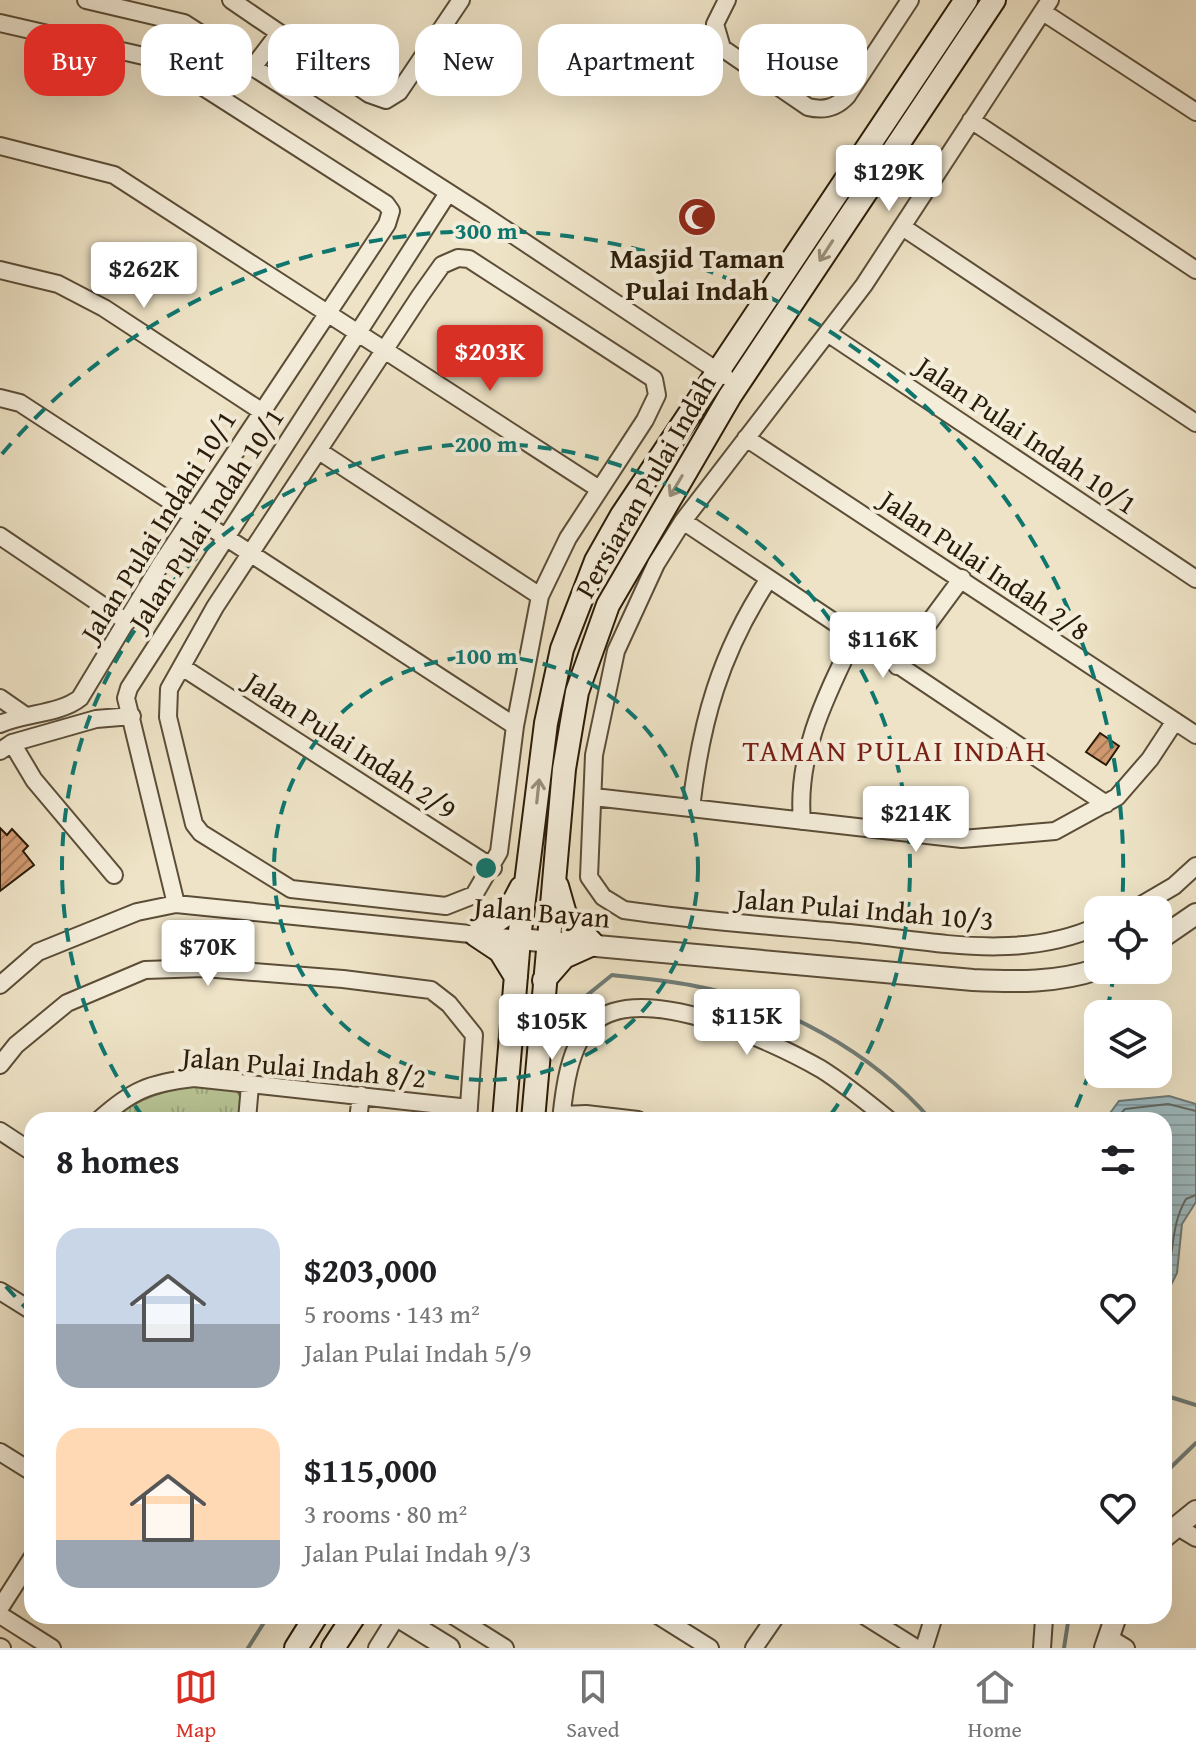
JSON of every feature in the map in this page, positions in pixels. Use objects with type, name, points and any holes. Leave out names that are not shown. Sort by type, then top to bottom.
[{"type":"main road","name":"Persiaran Pulai Indah","points":[[534,1112],[555,868],[577,692],[608,605],[728,379],[966,0]]},
{"type":"main road","name":"Persiaran Pulai Indah","points":[[505,1112],[519,939],[546,723],[562,649],[596,561],[622,515],[728,379],[994,0]]},
{"type":"main road","points":[[516,977],[500,951],[476,935],[508,913],[530,868]]},
{"type":"main road","points":[[544,980],[564,957],[593,944],[565,914],[559,900],[555,868]]},
{"type":"main road","points":[[296,1648],[311,1624]]},
{"type":"main road","points":[[333,1648],[349,1624]]},
{"type":"street","points":[[86,0],[184,23],[728,379]]},
{"type":"street","points":[[231,0],[268,25]]},
{"type":"street","points":[[399,92],[461,0]]},
{"type":"street","points":[[727,0],[715,24],[722,48],[808,107],[824,109],[834,107],[847,96],[910,0]]},
{"type":"street","points":[[1175,721],[1133,781],[1106,804],[1055,831],[962,839],[594,797],[594,755],[616,651],[656,564],[683,521],[829,334],[904,228],[1046,6],[1196,112]]},
{"type":"street","name":"Jalan Pulai Indahi 10/1","points":[[0,23],[161,60],[386,204],[391,211],[387,224],[194,514],[80,698],[71,705],[23,714],[0,724]]},
{"type":"street","points":[[254,66],[268,48]]},
{"type":"street","points":[[971,120],[1196,270]]},
{"type":"street","points":[[0,146],[114,175],[360,331],[599,489]]},
{"type":"street","name":"Jalan Pulai Indah 10/1","points":[[176,904],[126,698],[129,688],[224,536],[448,193]]},
{"type":"street","points":[[904,228],[1196,423]]},
{"type":"street","name":"Jalan Pulai Indah 10/1","points":[[458,258],[469,259],[654,379],[657,395],[568,538],[540,596],[515,726],[505,822],[493,868],[474,895],[446,906],[291,889],[201,833],[188,810],[168,717],[169,689],[250,553],[387,350],[438,269],[458,258]]},
{"type":"street","name":"Jalan Pulai Indah 10/1","points":[[0,270],[58,284],[104,308],[261,411]]},
{"type":"street","name":"Jalan Pulai Indah 10/1","points":[[829,334],[1196,579]]},
{"type":"street","points":[[0,398],[20,403],[515,726]]},
{"type":"street","name":"Jalan Pulai Indah 2/8","points":[[746,438],[1196,735]]},
{"type":"street","name":"Jalan Pulai Indah 10/1","points":[[319,451],[540,596]]},
{"type":"street","points":[[683,521],[1106,804]]},
{"type":"street","points":[[0,536],[127,622]]},
{"type":"street","points":[[897,666],[962,578]]},
{"type":"street","points":[[691,808],[698,754],[717,678],[741,623],[768,580]]},
{"type":"street","points":[[802,821],[800,796],[806,758],[821,706],[854,638]]},
{"type":"street","name":"Jalan Pulai Indah 2/9","points":[[182,667],[493,868]]},
{"type":"street","points":[[0,698],[23,714]]},
{"type":"street","points":[[114,875],[6,747],[96,719],[132,716]]},
{"type":"street","name":"Jalan Pulai Indah 10/3","points":[[594,797],[589,877],[603,897],[624,910],[1002,948],[1084,932]]},
{"type":"street","points":[[1157,896],[1174,886],[1196,866]]},
{"type":"street","name":"Jalan Bayan","points":[[0,985],[38,952],[137,912],[176,904],[548,942],[973,980],[1036,981],[1084,973]]},
{"type":"street","points":[[1172,930],[1196,914]]},
{"type":"street","points":[[0,1065],[16,1045],[67,1003],[145,970],[204,968],[343,979],[431,990],[449,1004],[474,1035],[468,1112]]},
{"type":"street","points":[[562,1112],[575,1048],[593,1023],[629,1007],[689,1014],[782,1049],[843,1083],[879,1112]]},
{"type":"street","name":"Jalan Pulai Indah 8/2","points":[[108,1112],[125,1096],[157,1083],[194,1078],[361,1095],[457,1112]]},
{"type":"street","points":[[248,1112],[250,1085]]},
{"type":"street","points":[[359,1112],[361,1095]]},
{"type":"street","points":[[0,1131],[24,1147]]},
{"type":"street","points":[[0,1291],[24,1306]]},
{"type":"street","points":[[0,1452],[24,1467]]},
{"type":"street","points":[[1172,1530],[1196,1511]]},
{"type":"street","points":[[1172,1532],[1196,1538]]},
{"type":"street","points":[[0,1608],[24,1570]]},
{"type":"street","points":[[0,1615],[52,1648]]},
{"type":"street","points":[[377,1648],[392,1624]]},
{"type":"street","points":[[410,1624],[449,1648]]},
{"type":"street","points":[[467,1624],[505,1648]]},
{"type":"street","points":[[672,1624],[710,1648]]},
{"type":"street","points":[[754,1648],[770,1624]]},
{"type":"street","points":[[878,1624],[916,1648]]},
{"type":"street","points":[[924,1648],[932,1624]]},
{"type":"street","points":[[1042,1648],[1044,1624]]},
{"type":"street","points":[[1113,1644],[1115,1624]]},
{"type":"green space","points":[[200,1085],[237,1091],[242,1099],[242,1112],[122,1112],[153,1096]]},
{"type":"water","points":[[1169,1096],[1196,1104],[1196,1202],[1182,1224],[1177,1273],[1172,1283],[1172,1112],[1111,1112],[1119,1101]]},
{"type":"building","points":[[1100,733],[1119,746],[1106,765],[1086,752]]},
{"type":"building","points":[[0,828],[7,835],[12,829],[28,846],[23,851],[34,865],[0,891]]},
{"type":"waterway","points":[[560,1017],[612,975],[681,983],[724,993],[757,1003],[822,1033],[881,1072],[923,1112]]},
{"type":"waterway","points":[[1172,1398],[1196,1405]]},
{"type":"waterway","points":[[1172,1466],[1196,1443]]},
{"type":"waterway","points":[[248,1648],[263,1624]]},
{"type":"waterway","points":[[1064,1648],[1068,1624]]},
{"type":"place","name":"Masjid Taman Pulai Indah","points":[[697,217]]},
{"type":"district","name":"TAMAN PULAI INDAH","points":[[895,751]]}]
